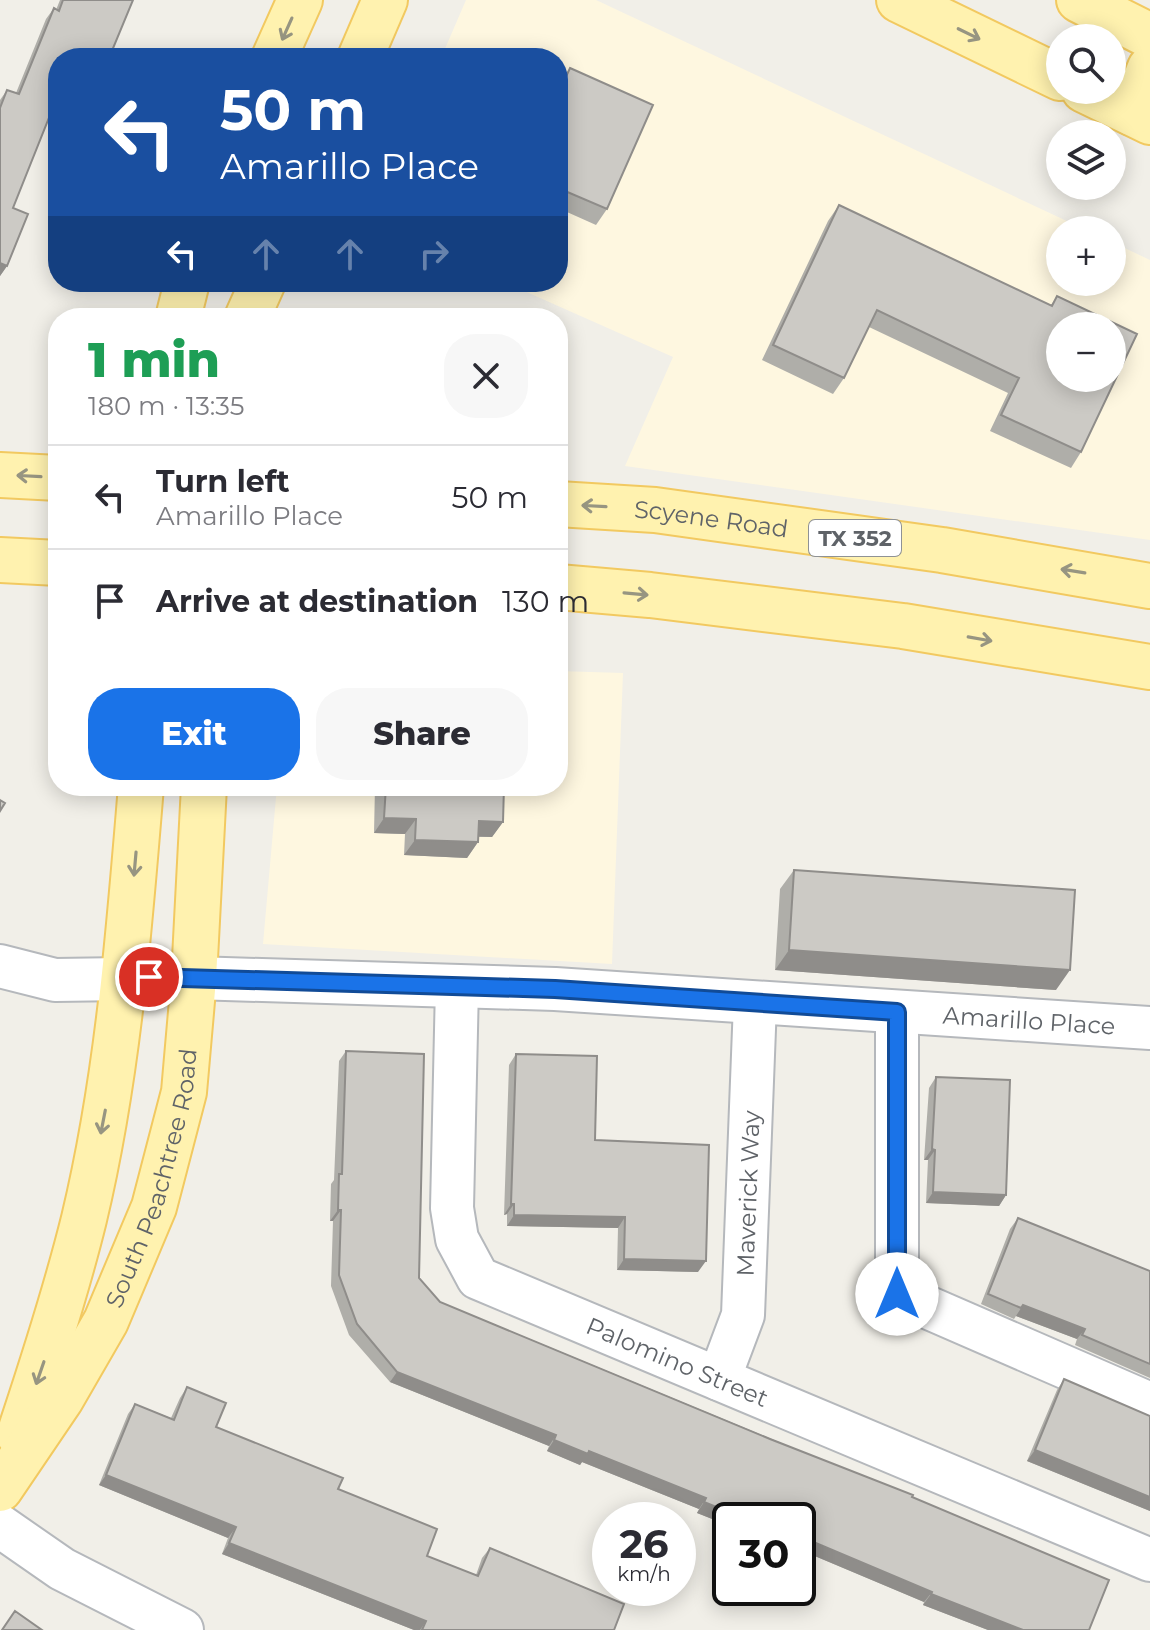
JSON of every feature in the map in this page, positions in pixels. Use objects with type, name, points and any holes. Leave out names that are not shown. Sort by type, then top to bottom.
[{"type":"main road","points":[[278,48],[300,0]]},
{"type":"main road","points":[[364,48],[385,0]]},
{"type":"main road","points":[[899,0],[1046,71]]},
{"type":"main road","points":[[1079,0],[1150,36]]},
{"type":"main road","points":[[1112,104],[1141,118],[1150,68]]},
{"type":"main road","points":[[0,475],[48,477]]},
{"type":"main road","name":"Scyene Road","points":[[568,505],[670,512],[942,550],[1150,586]]},
{"type":"main road","points":[[0,560],[48,562]]},
{"type":"main road","points":[[568,588],[903,626],[1150,667]]},
{"type":"main road","points":[[1,1500],[56,1323],[84,1218],[105,1112],[126,977],[140,796]]},
{"type":"main road","name":"South Peachtree Road","points":[[1,1500],[106,1321],[154,1207],[184,1092],[194,978],[203,796]]},
{"type":"street","name":"Amarillo Place","points":[[0,966],[55,980],[194,978],[555,989],[1150,1028]]},
{"type":"street","name":"Palomino Street","points":[[457,986],[452,1208],[457,1239],[478,1278],[1150,1560]]},
{"type":"street","name":"Maverick Way","points":[[719,1379],[743,1315],[755,1003]]},
{"type":"street","points":[[897,1012],[897,1294],[1150,1404]]},
{"type":"street","points":[[1,1500],[62,1569],[182,1630]]},
{"type":"shaded area","points":[[466,0],[596,0],[1056,216],[1046,216],[1046,296],[1126,296],[1126,249],[1150,260],[1150,540],[625,466],[673,357],[527,292],[568,292],[568,48],[445,48]]},
{"type":"shaded area","points":[[568,671],[623,673],[612,964],[263,944],[276,796],[568,796]]},
{"type":"building","points":[[63,0],[133,0],[113,48],[48,48],[48,120],[13,208],[28,214],[7,266],[0,263],[0,108],[7,90],[19,94],[54,8],[59,11]]},
{"type":"building","points":[[570,68],[653,105],[607,209],[568,192]]},
{"type":"building","points":[[839,205],[1052,306],[1057,296],[1091,312],[1046,312],[1046,392],[1109,392],[1081,452],[1001,415],[1019,378],[877,310],[844,378],[773,345]]},
{"type":"building","points":[[1126,329],[1137,334],[1126,357]]},
{"type":"building","points":[[385,796],[504,796],[503,822],[479,821],[478,842],[415,840],[416,819],[384,818]]},
{"type":"building","points":[[794,870],[1075,890],[1070,970],[789,950]]},
{"type":"building","points":[[346,1051],[424,1054],[419,1278],[440,1302],[913,1495],[1109,1580],[1089,1630],[1023,1630],[931,1594],[816,1543],[816,1502],[712,1502],[712,1505],[704,1502],[706,1498],[589,1451],[588,1454],[554,1440],[556,1435],[397,1372],[357,1324],[339,1275],[339,1174],[342,1174]]},
{"type":"building","points":[[516,1054],[597,1056],[595,1140],[709,1145],[706,1261],[624,1259],[625,1217],[514,1215],[514,1204],[511,1204]]},
{"type":"building","points":[[936,1077],[1010,1080],[1006,1195],[933,1192]]},
{"type":"building","points":[[1018,1218],[1150,1271],[1150,1364],[1082,1335],[1085,1329],[988,1294]]},
{"type":"building","points":[[1064,1379],[1150,1416],[1150,1497],[1035,1450]]},
{"type":"building","points":[[187,1387],[226,1403],[216,1427],[343,1478],[338,1489],[437,1529],[427,1556],[478,1576],[490,1548],[592,1591],[592,1606],[623,1606],[614,1630],[422,1630],[426,1621],[229,1543],[236,1527],[106,1475],[135,1404],[174,1420]]},
{"type":"building","points":[[15,1611],[42,1630],[2,1630]]},
{"type":"route","points":[[149,977],[555,989],[897,1012],[897,1294]]}]
